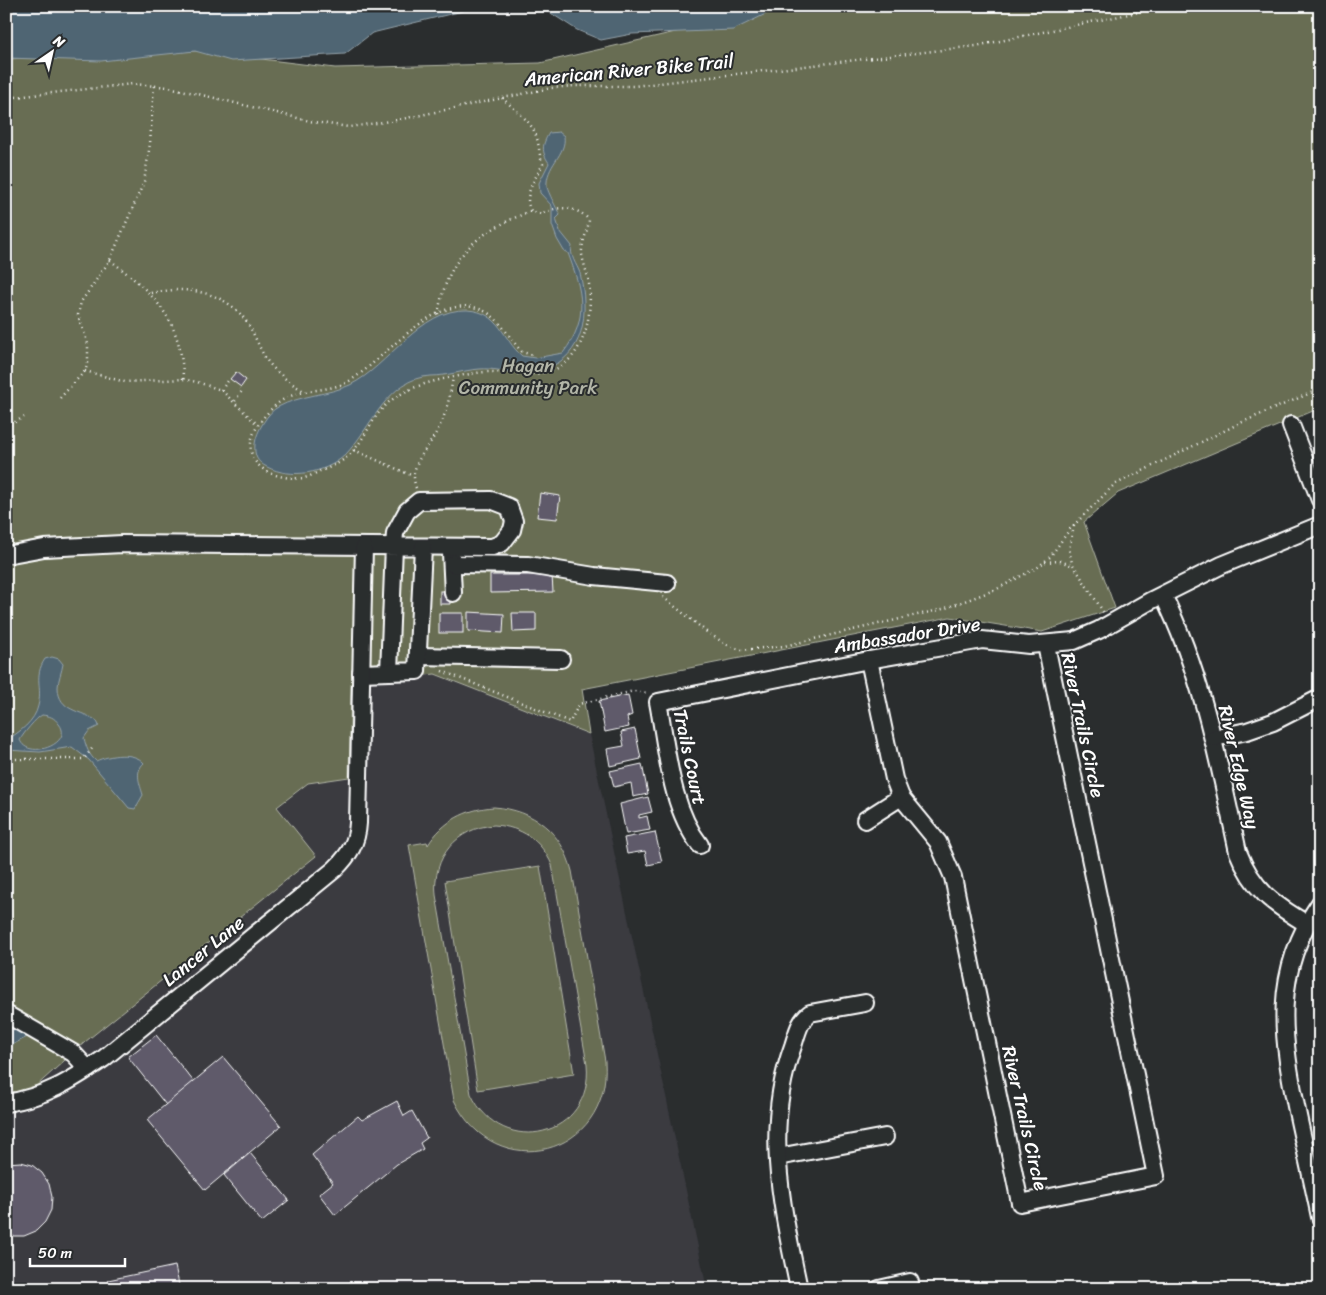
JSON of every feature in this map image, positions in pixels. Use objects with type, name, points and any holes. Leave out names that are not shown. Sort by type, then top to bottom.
[{"type":"street","points":[[1291,424],[1320,500]]},
{"type":"street","points":[[6,555],[44,548],[122,544],[394,546],[422,547],[492,547],[502,543],[509,536],[514,521],[509,507],[491,500],[419,501],[407,511],[395,533],[394,546],[389,672]]},
{"type":"street","name":"Ambassador Drive","points":[[658,702],[869,660],[982,640],[1046,645],[1074,641],[1222,565],[1320,525]]},
{"type":"street","name":"Lancer Lane","points":[[6,1103],[42,1095],[88,1070],[189,990],[344,860],[352,850],[357,836],[364,546]]},
{"type":"street","points":[[418,664],[422,547]]},
{"type":"street","points":[[451,547],[453,593]]},
{"type":"street","points":[[452,564],[528,565],[664,589]]},
{"type":"street","name":"River Edge Way","points":[[1163,594],[1197,678],[1214,738],[1238,852],[1245,869],[1266,897],[1307,924]]},
{"type":"street","name":"River Trails Circle","points":[[869,660],[894,779],[900,797],[938,842],[953,877],[1020,1203],[1156,1176],[1046,645]]},
{"type":"street","points":[[361,673],[389,672],[418,664],[561,659]]},
{"type":"street","points":[[1214,738],[1247,731],[1273,722],[1320,698]]},
{"type":"street","name":"Trails Court","points":[[658,702],[679,808],[687,827],[700,845]]},
{"type":"street","points":[[866,820],[900,797]]},
{"type":"street","points":[[1320,903],[1307,924],[1290,969],[1285,998],[1284,1035],[1286,1057],[1320,1217]]},
{"type":"street","points":[[799,1289],[781,1203],[775,1133],[789,1055],[802,1018],[810,1013],[865,1003]]},
{"type":"street","points":[[6,1014],[73,1053],[88,1070]]},
{"type":"street","points":[[778,1157],[885,1137]]},
{"type":"street","points":[[879,1289],[910,1282]]},
{"type":"path","name":"American River Bike Trail","points":[[6,98],[133,84],[154,85],[196,92],[314,122],[349,127],[397,120],[502,98],[574,86],[634,86],[976,46],[1167,6]]},
{"type":"path","points":[[60,398],[85,371],[88,363],[88,344],[78,314],[81,302],[110,260],[144,182],[150,144],[154,85]]},
{"type":"path","points":[[502,98],[535,131],[539,145],[539,156],[543,164],[532,182],[529,193],[527,204],[531,211]]},
{"type":"path","points":[[438,314],[440,301],[453,264],[471,242],[487,231],[531,211],[541,214],[548,210],[569,208],[582,212],[590,220],[582,255],[590,285],[590,307],[579,350],[567,362],[550,371],[520,376],[482,372],[430,381],[393,399],[376,416],[354,450],[346,458],[304,478],[277,476],[257,466],[251,456],[252,441],[258,425],[278,403],[304,391],[323,390],[349,382],[417,327],[438,314],[454,308],[470,307],[481,310],[502,325],[522,352],[532,355]]},
{"type":"path","points":[[110,260],[151,294],[164,309],[181,349],[183,379]]},
{"type":"path","points":[[151,294],[167,290],[187,290],[214,296],[227,303],[244,319],[263,354],[278,373],[304,391]]},
{"type":"path","points":[[85,371],[125,382],[183,379],[221,390],[235,401],[258,425]]},
{"type":"path","points":[[354,450],[413,476],[418,458],[436,433],[448,404],[453,377]]},
{"type":"path","points":[[221,390],[228,380],[230,382]]},
{"type":"path","points":[[235,401],[242,391],[240,389]]},
{"type":"path","points":[[664,589],[708,633],[729,646],[742,650],[784,646],[943,609],[997,589],[1025,575],[1043,562],[1074,524],[1114,485],[1238,424],[1320,389]]},
{"type":"path","points":[[6,427],[24,417]]},
{"type":"path","points":[[1074,524],[1069,550],[1074,566],[1110,624]]},
{"type":"path","points":[[1043,562],[1060,561],[1074,566]]},
{"type":"path","points":[[418,664],[439,670],[570,722],[579,704],[634,690],[648,693],[658,702]]},
{"type":"path","points":[[6,759],[84,759],[94,746]]},
{"type":"shaded area","points":[[435,674],[589,734],[707,1289],[6,1289],[6,1094],[33,1089],[46,992],[308,783],[349,777],[351,683]]},
{"type":"green space","name":"Hagan Community Park","points":[[799,6],[1320,6],[1320,408],[1118,493],[1084,522],[1115,608],[1042,632],[950,617],[582,689],[589,734],[435,674],[351,683],[349,777],[308,783],[277,807],[316,856],[85,1042],[33,1089],[6,1094],[6,59],[196,51],[335,68],[540,63],[776,9]]},
{"type":"green space","points":[[484,808],[508,809],[534,818],[553,834],[561,845],[572,871],[605,1061],[602,1093],[590,1119],[571,1138],[548,1148],[522,1151],[496,1144],[473,1127],[454,1100],[409,845],[427,842],[428,845],[448,823],[474,810]],"holes":[[[504,826],[529,836],[542,848],[552,865],[587,1064],[585,1089],[576,1109],[562,1123],[543,1131],[523,1133],[503,1127],[485,1115],[471,1094],[436,895],[438,868],[443,857],[458,838],[481,827]]]},
{"type":"green space","points":[[540,866],[574,1074],[478,1090],[445,881]]},
{"type":"water","points":[[6,6],[799,6],[776,9],[733,30],[632,34],[601,40],[577,30],[546,10],[471,9],[372,33],[345,54],[231,61],[195,51],[101,61],[6,58]]},
{"type":"water","points":[[559,132],[564,136],[564,143],[549,172],[547,187],[560,215],[556,219],[560,231],[572,246],[574,260],[580,273],[584,299],[584,318],[581,332],[576,344],[568,354],[559,362],[547,368],[533,371],[512,372],[480,369],[416,379],[391,395],[345,455],[328,467],[308,473],[286,473],[276,471],[261,463],[256,455],[256,439],[270,413],[278,407],[295,400],[350,385],[364,377],[419,328],[434,318],[450,312],[467,310],[487,316],[500,327],[522,356],[535,358],[563,353],[572,340],[577,328],[581,304],[580,292],[568,253],[564,251],[557,239],[552,225],[552,206],[540,193],[539,183],[549,163],[543,148],[545,141],[549,133]]},
{"type":"water","points":[[52,657],[59,659],[63,664],[58,687],[59,695],[66,706],[97,721],[99,726],[89,731],[84,738],[88,751],[94,759],[96,761],[121,755],[140,759],[144,763],[138,774],[143,795],[135,809],[129,808],[89,760],[72,747],[40,752],[6,750],[6,740],[26,726],[34,717],[40,693],[39,677],[41,665],[45,659]],"holes":[[[42,715],[54,718],[62,731],[61,737],[56,743],[48,747],[32,749],[25,746],[20,740],[36,719]]]},
{"type":"water","points":[[6,1020],[31,1035],[6,1048]]},
{"type":"building","points":[[236,372],[246,380],[241,387],[230,379]]},
{"type":"building","points":[[540,493],[560,496],[557,519],[537,517]]},
{"type":"building","points":[[490,575],[552,575],[553,592],[490,593]]},
{"type":"building","points":[[440,591],[450,591],[450,604],[440,604]]},
{"type":"building","points":[[468,612],[504,614],[503,633],[468,631]]},
{"type":"building","points":[[439,613],[463,613],[463,633],[439,633]]},
{"type":"building","points":[[512,613],[536,613],[536,631],[513,632]]},
{"type":"building","points":[[628,695],[632,715],[627,717],[629,727],[605,732],[599,701]]},
{"type":"building","points":[[635,729],[641,759],[610,766],[607,749],[624,746],[621,732]]},
{"type":"building","points":[[642,764],[648,794],[633,797],[631,783],[614,787],[610,771]]},
{"type":"building","points":[[648,797],[652,812],[639,815],[639,818],[647,816],[650,830],[626,834],[620,804]]},
{"type":"building","points":[[655,832],[662,862],[648,865],[645,851],[627,854],[624,838]]},
{"type":"building","points":[[156,1035],[194,1082],[166,1105],[128,1057]]},
{"type":"building","points":[[223,1057],[281,1126],[205,1190],[147,1120]]},
{"type":"building","points":[[397,1101],[404,1116],[412,1111],[427,1138],[420,1143],[423,1149],[397,1164],[335,1215],[319,1194],[333,1183],[312,1155],[358,1116],[362,1120]]},
{"type":"building","points":[[250,1153],[289,1200],[262,1222],[224,1175]]},
{"type":"building","points":[[21,1162],[32,1165],[42,1173],[49,1184],[52,1197],[51,1210],[45,1222],[36,1231],[24,1236],[11,1236],[6,1235],[6,1163]]},
{"type":"building","points":[[175,1266],[180,1289],[110,1289],[108,1280]]}]
